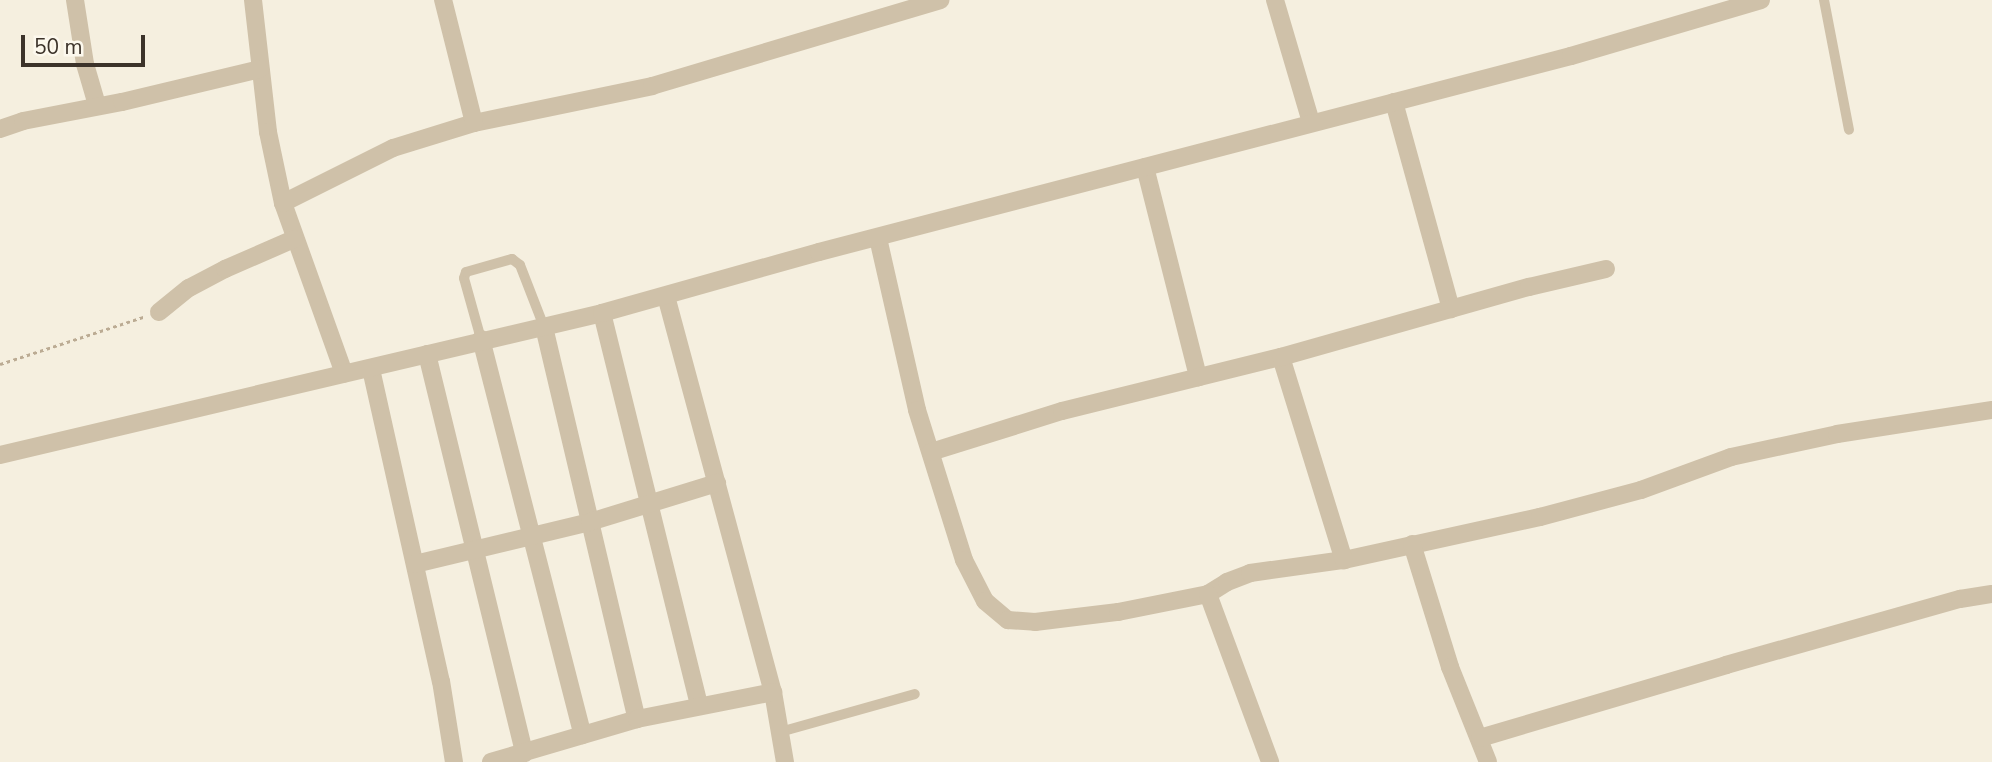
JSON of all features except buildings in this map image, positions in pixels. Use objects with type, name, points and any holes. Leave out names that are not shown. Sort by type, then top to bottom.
[{"type":"street","points":[[75,0],[85,64],[97,105]]},
{"type":"street","points":[[253,0],[268,132],[283,203],[344,373]]},
{"type":"street","points":[[443,0],[474,123]]},
{"type":"street","points":[[283,203],[393,148],[474,123],[652,86],[940,0]]},
{"type":"street","points":[[1275,0],[1311,122]]},
{"type":"street","points":[[0,455],[344,373],[371,369],[481,339],[601,313],[1394,102],[1706,8],[1761,0]]},
{"type":"street","points":[[0,129],[260,69]]},
{"type":"street","points":[[1394,102],[1451,309]]},
{"type":"street","points":[[1145,167],[1198,377]]},
{"type":"street","points":[[877,238],[917,410],[964,560],[985,601],[1008,620],[1035,622],[1118,612],[1208,594],[1227,582],[1250,573],[1344,560],[1540,517],[1641,490],[1731,457],[1837,434],[1992,410]]},
{"type":"street","points":[[159,312],[189,288],[294,239]]},
{"type":"street","points":[[931,452],[1062,411],[1281,357],[1606,269]]},
{"type":"street","points":[[666,296],[717,482],[731,546],[774,692],[785,762]]},
{"type":"street","points":[[601,313],[699,704]]},
{"type":"street","points":[[544,327],[637,719]]},
{"type":"street","points":[[481,339],[583,735]]},
{"type":"street","points":[[427,354],[524,753]]},
{"type":"street","points":[[1281,357],[1344,560]]},
{"type":"street","points":[[371,369],[441,681],[454,762]]},
{"type":"street","points":[[415,564],[590,522],[717,482]]},
{"type":"street","points":[[1412,544],[1450,667],[1488,762]]},
{"type":"street","points":[[1208,594],[1270,762]]},
{"type":"street","points":[[1480,738],[1960,599],[1992,594]]},
{"type":"street","points":[[491,762],[637,719],[699,704],[774,692]]},
{"type":"lane","points":[[1824,0],[1849,130]]},
{"type":"lane","points":[[481,339],[464,278],[470,270],[512,259],[520,265],[544,327]]},
{"type":"lane","points":[[780,732],[915,694]]},
{"type":"path","points":[[0,364],[159,312]]}]
